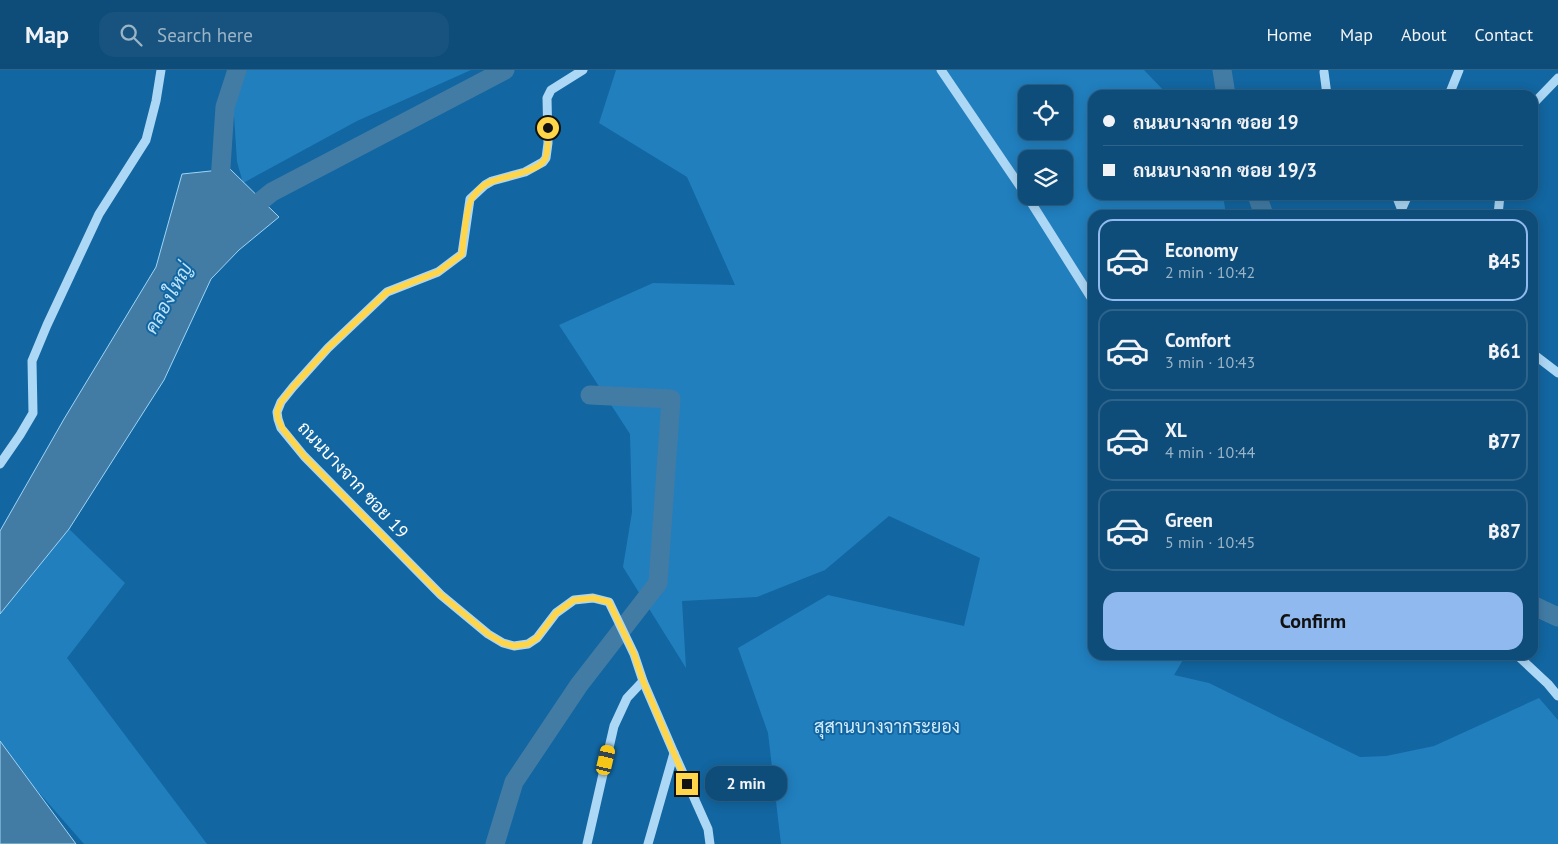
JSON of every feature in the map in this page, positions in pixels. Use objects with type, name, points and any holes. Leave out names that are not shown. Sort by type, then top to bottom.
[{"type":"street","points":[[0,464],[20,436],[33,413],[32,361],[47,325],[99,214],[146,140],[156,102],[161,70]]},
{"type":"street","name":"ถนนบางจาก ซอย 19","points":[[583,70],[551,90],[547,98],[548,143],[546,158],[543,162],[525,172],[492,181],[470,199],[462,254],[438,272],[387,292],[328,348],[281,402],[277,412],[282,428],[304,456],[441,595],[488,634],[503,643],[514,646],[528,644],[537,638],[562,608],[579,598],[593,598],[609,602],[615,611],[634,654],[643,681],[708,829],[710,844]]},
{"type":"street","points":[[941,70],[1018,184]]},
{"type":"street","points":[[1451,90],[1459,70]]},
{"type":"street","points":[[1324,72],[1326,90]]},
{"type":"street","points":[[1538,99],[1558,78]]},
{"type":"street","points":[[1032,205],[1088,293]]},
{"type":"street","points":[[1538,358],[1558,373]]},
{"type":"street","points":[[1522,660],[1558,696]]},
{"type":"street","points":[[587,844],[614,726],[627,698],[643,681]]},
{"type":"street","points":[[648,844],[674,753]]},
{"type":"green space","points":[[231,70],[471,70],[357,121],[243,183],[237,162]]},
{"type":"green space","name":"สุสานบางจากระยอง","points":[[616,70],[1144,70],[1163,90],[1088,90],[1088,200],[1224,200],[1225,210],[1088,210],[1088,660],[1183,660],[1174,675],[1209,683],[1360,757],[1386,756],[1434,746],[1539,698],[1558,720],[1558,844],[781,844],[768,733],[738,648],[828,595],[964,626],[980,558],[889,516],[825,570],[757,597],[682,601],[686,668],[623,567],[632,512],[630,434],[559,325],[653,283],[735,285],[687,177],[599,123]]},
{"type":"green space","points":[[69,529],[125,583],[67,658],[207,844],[84,844],[35,788],[0,741],[0,614]]},
{"type":"water","points":[[230,169],[279,217],[239,250],[211,279],[164,380],[69,529],[0,614],[0,531],[64,419],[156,267],[182,174]]},
{"type":"water","points":[[0,741],[76,844],[0,844]]},
{"type":"waterway","points":[[218,194],[225,107],[237,70]]},
{"type":"waterway","name":"คลองใหญ่","points":[[242,216],[272,192],[505,70]]},
{"type":"waterway","name":"คลองใหญ่","points":[[1222,70],[1225,90]]},
{"type":"waterway","name":"คลองใหญ่","points":[[1259,200],[1262,210]]},
{"type":"waterway","points":[[495,844],[514,782],[579,685],[658,583],[671,399],[590,395]]},
{"type":"waterway","name":"คลองใหญ่","points":[[1538,608],[1558,617]]},
{"type":"route","points":[[548,128],[546,158],[543,162],[525,172],[492,181],[470,199],[462,254],[438,272],[387,292],[328,348],[293,387],[281,402],[277,412],[278,419],[282,428],[304,456],[441,595],[488,634],[503,643],[514,646],[528,644],[537,638],[556,613],[579,598],[593,598],[609,602],[615,611],[634,654],[643,681],[687,784]]}]
